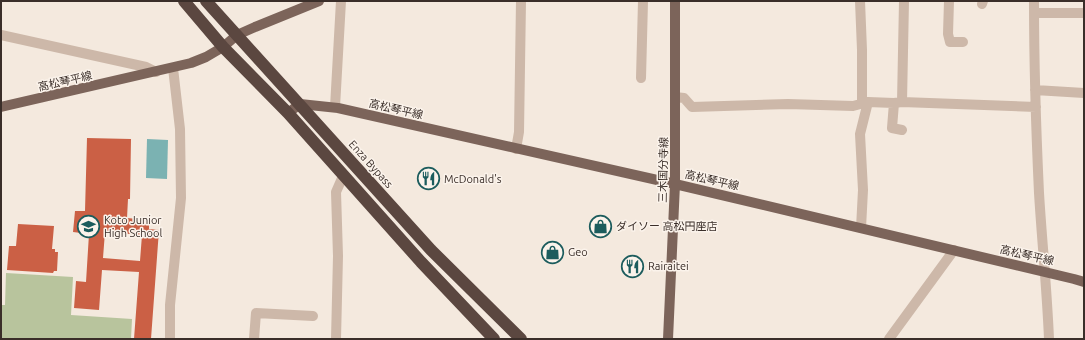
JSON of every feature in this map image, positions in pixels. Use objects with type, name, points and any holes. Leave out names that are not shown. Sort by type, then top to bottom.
[{"type":"highway","points":[[184,1],[224,47],[288,114],[421,262],[494,339]]},
{"type":"highway","name":"Enza Bypass","points":[[206,1],[431,250],[521,339]]},
{"type":"main road","name":"高松琴平線","points":[[1,107],[173,68],[206,57],[224,47],[237,35],[255,26],[319,1]]},
{"type":"main road","name":"三木国分寺線","points":[[668,339],[675,184],[675,1]]},
{"type":"main road","name":"高松琴平線","points":[[300,104],[335,107],[675,184],[1084,282]]},
{"type":"main road","points":[[288,114],[300,104]]},
{"type":"street","points":[[335,107],[341,1]]},
{"type":"street","points":[[516,149],[519,132],[521,1]]},
{"type":"street","points":[[641,78],[643,1]]},
{"type":"street","points":[[860,1],[865,103],[860,134],[863,190],[861,228]]},
{"type":"street","points":[[902,130],[892,128],[898,103],[904,1]]},
{"type":"street","points":[[949,1],[948,34],[950,42],[964,42]]},
{"type":"street","points":[[1034,1],[1039,194],[1049,339]]},
{"type":"street","points":[[1034,13],[1084,13]]},
{"type":"street","points":[[1,34],[146,67],[156,72]]},
{"type":"street","points":[[170,339],[170,305],[180,198],[180,129],[173,68]]},
{"type":"street","points":[[1036,90],[1084,93]]},
{"type":"street","points":[[676,97],[684,98],[692,107],[788,104],[853,106],[865,103],[1036,107]]},
{"type":"street","points":[[336,339],[338,256],[336,192],[343,176]]},
{"type":"street","points":[[889,339],[954,250]]},
{"type":"street","points":[[255,339],[256,313],[313,316]]},
{"type":"green space","points":[[6,273],[73,277],[71,315],[132,319],[131,339],[1,339],[1,305],[5,305]]},
{"type":"water","points":[[147,139],[168,140],[167,179],[146,178]]},
{"type":"building","points":[[87,138],[131,139],[130,199],[128,199],[127,218],[149,220],[149,229],[159,230],[151,339],[134,339],[139,272],[102,270],[99,310],[74,308],[76,281],[86,282],[89,234],[73,232],[75,211],[85,211]],"holes":[[[105,232],[142,235],[140,261],[103,258]]]},
{"type":"building","points":[[18,224],[54,226],[52,249],[55,249],[55,252],[58,252],[57,271],[54,271],[53,273],[7,270],[9,246],[16,246]]},
{"type":"place","name":"McDonald's","points":[[428,179]]},
{"type":"place","name":"Koto Junior High School","points":[[89,226]]},
{"type":"place","name":"ダイソー 高松円座店","points":[[601,226]]},
{"type":"place","name":"Geo","points":[[553,252]]},
{"type":"place","name":"Rairaitei","points":[[633,266]]}]
